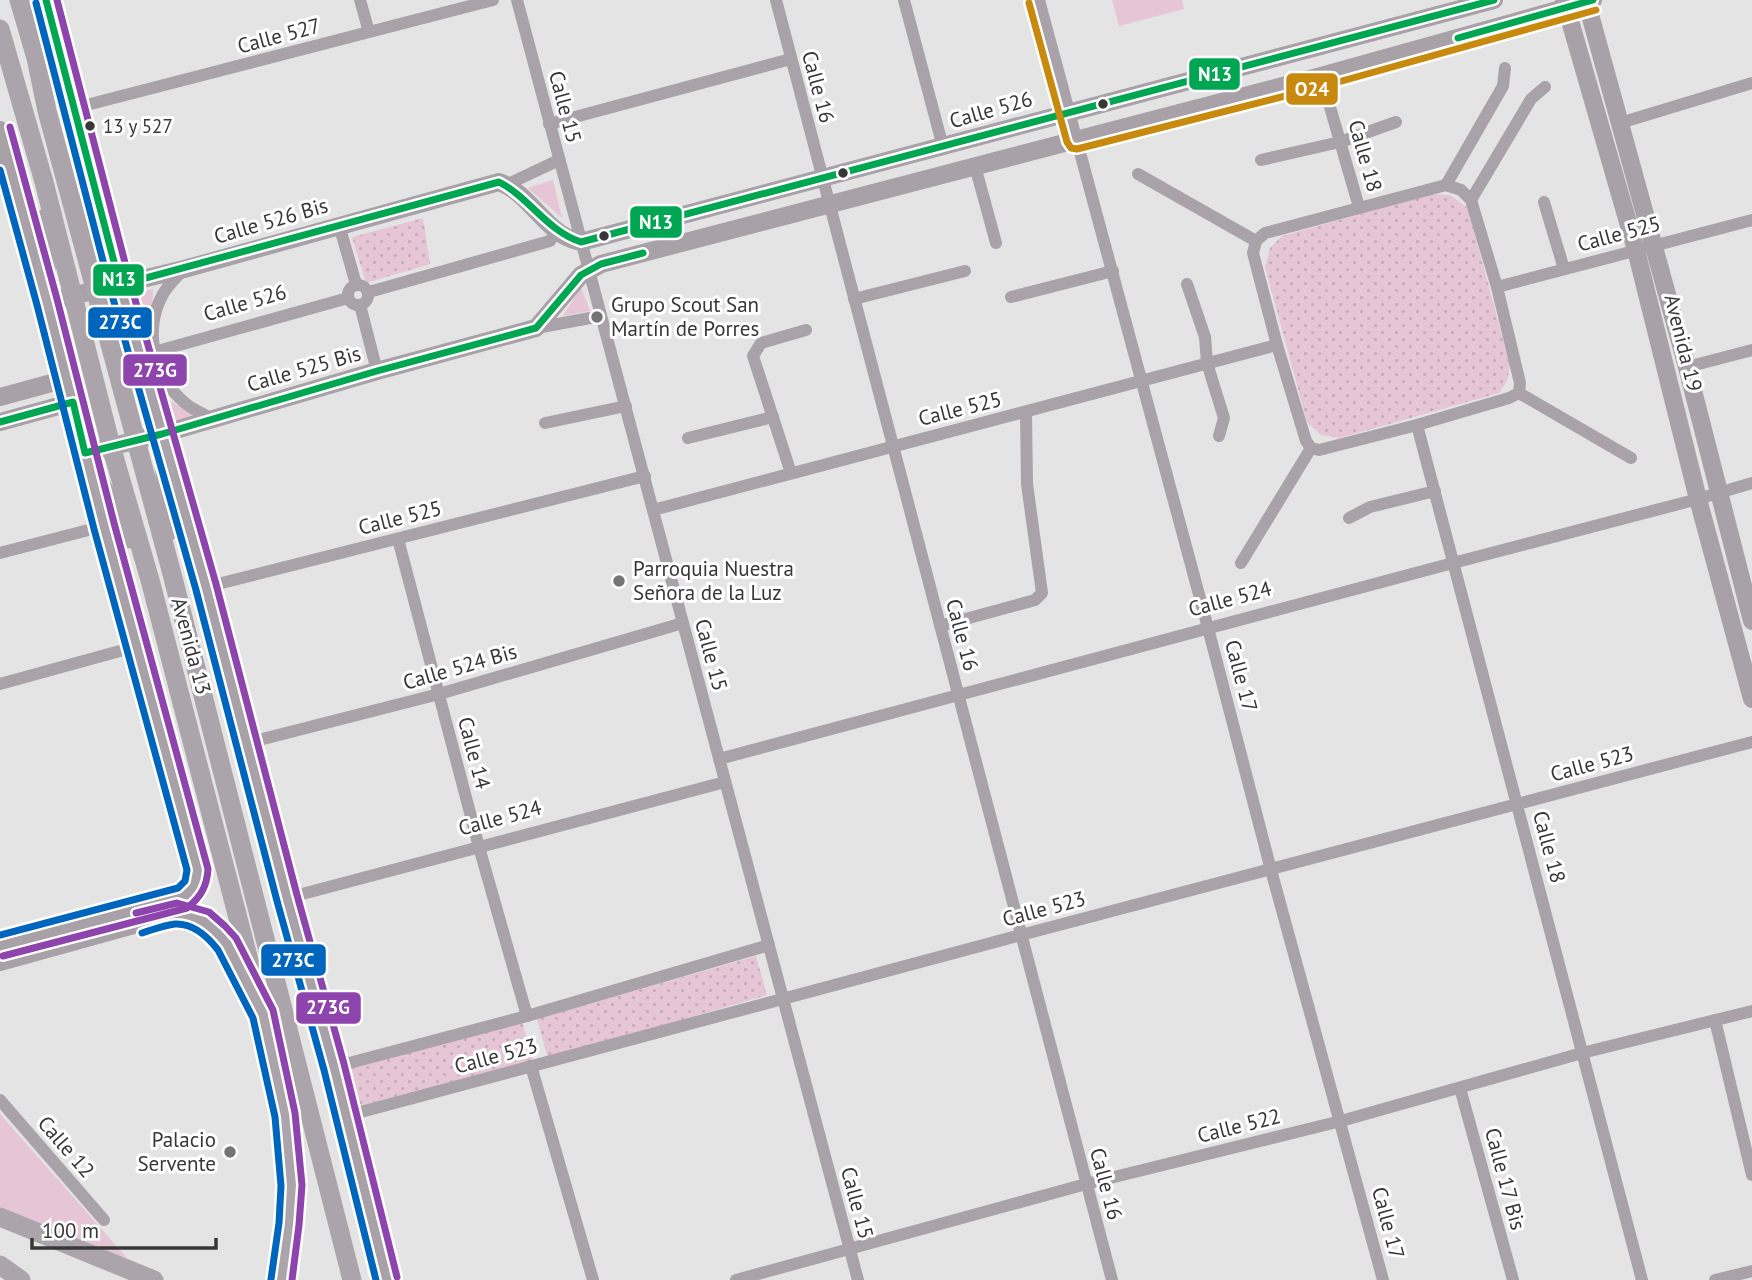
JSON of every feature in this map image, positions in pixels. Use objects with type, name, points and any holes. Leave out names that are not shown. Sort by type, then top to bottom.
[{"type":"main road","name":"Avenida 13","points":[[19,0],[172,574],[352,1280]]},
{"type":"main road","points":[[33,0],[36,58]]},
{"type":"main road","points":[[46,0],[120,285],[206,587],[334,1067],[387,1280]]},
{"type":"main road","name":"Calle 526","points":[[581,242],[1494,0]]},
{"type":"main road","points":[[536,328],[581,275],[601,264],[1321,76],[1565,4],[1589,1]]},
{"type":"main road","name":"Avenida 19","points":[[1589,1],[1752,621]]},
{"type":"main road","name":"Avenida 19","points":[[1565,4],[1636,250],[1698,499],[1752,699]]},
{"type":"main road","name":"Avenida 13","points":[[0,30],[44,182],[111,446],[150,580],[263,1014],[285,1115],[292,1186],[281,1279]]},
{"type":"main road","points":[[0,47],[12,69]]},
{"type":"main road","points":[[0,131],[198,869],[195,887],[183,898],[0,946]]},
{"type":"main road","points":[[62,166],[120,285]]},
{"type":"main road","points":[[44,182],[47,302]]},
{"type":"main road","name":"Calle 526 Bis","points":[[47,302],[184,269],[492,183],[506,185]]},
{"type":"main road","points":[[506,185],[521,195],[556,230],[581,242]]},
{"type":"main road","name":"Calle 525 Bis","points":[[85,453],[536,328]]},
{"type":"main road","points":[[0,397],[66,379]]},
{"type":"main road","points":[[0,422],[73,402]]},
{"type":"main road","points":[[162,433],[172,574]]},
{"type":"main road","points":[[85,453],[150,580]]},
{"type":"main road","points":[[0,962],[177,913],[203,921],[218,933],[227,944],[263,1014]]},
{"type":"main road","points":[[0,1217],[154,1280]]},
{"type":"main road","points":[[0,1265],[21,1280]]},
{"type":"street","points":[[360,0],[369,32]]},
{"type":"street","name":"Calle 527","points":[[75,108],[493,0]]},
{"type":"street","name":"Calle 15","points":[[517,0],[858,1280]]},
{"type":"street","name":"Calle 16","points":[[776,0],[1112,1280]]},
{"type":"street","points":[[904,0],[943,147]]},
{"type":"street","name":"Calle 17","points":[[1040,0],[1383,1280]]},
{"type":"street","points":[[549,124],[791,59]]},
{"type":"street","points":[[1446,185],[1503,86],[1504,68]]},
{"type":"street","name":"Calle 18","points":[[1321,76],[1359,207]]},
{"type":"street","points":[[1620,123],[1752,83]]},
{"type":"street","points":[[1471,200],[1531,99],[1545,87]]},
{"type":"street","points":[[1261,160],[1340,142],[1396,122]]},
{"type":"street","name":"Calle 526 Bis","points":[[506,185],[559,160]]},
{"type":"street","points":[[975,166],[996,243]]},
{"type":"street","points":[[1138,174],[1256,241]]},
{"type":"street","points":[[1446,185],[1461,190],[1471,200],[1497,287],[1520,383],[1518,393],[1417,425],[1319,450],[1311,448],[1306,441],[1253,253],[1256,241],[1265,233],[1446,185]]},
{"type":"street","points":[[1544,202],[1564,268]]},
{"type":"street","name":"Calle 525","points":[[1497,287],[1752,220]]},
{"type":"street","points":[[339,225],[356,284]]},
{"type":"street","points":[[369,292],[550,241],[556,230]]},
{"type":"street","points":[[184,269],[159,303],[153,322],[154,352],[165,381],[186,404],[213,419]]},
{"type":"street","points":[[854,299],[965,271]]},
{"type":"street","points":[[1011,298],[1113,271]]},
{"type":"street","points":[[356,284],[363,285],[369,292],[366,302],[360,305],[354,304],[348,298],[350,288],[356,284]]},
{"type":"street","points":[[1187,284],[1205,337],[1207,363],[1224,418],[1219,436]]},
{"type":"street","name":"Calle 526","points":[[154,352],[348,298]]},
{"type":"street","points":[[360,305],[377,371]]},
{"type":"street","name":"Calle 525 Bis","points":[[536,328],[601,316]]},
{"type":"street","points":[[791,473],[753,356],[761,343],[806,330]]},
{"type":"street","name":"Calle 525","points":[[653,510],[1278,345]]},
{"type":"street","points":[[1687,367],[1752,350]]},
{"type":"street","points":[[1518,393],[1631,457]]},
{"type":"street","points":[[545,423],[626,406]]},
{"type":"street","points":[[940,626],[1035,600],[1042,593],[1027,484],[1026,412]]},
{"type":"street","points":[[688,438],[773,417]]},
{"type":"street","name":"Calle 18","points":[[1417,425],[1642,1280]]},
{"type":"street","points":[[1241,564],[1311,448]]},
{"type":"street","name":"Calle 525","points":[[206,587],[645,476]]},
{"type":"street","name":"Calle 524","points":[[719,759],[1698,499],[1752,482]]},
{"type":"street","points":[[1349,518],[1370,507],[1435,491]]},
{"type":"street","points":[[0,553],[104,526]]},
{"type":"street","name":"Calle 14","points":[[398,539],[479,847],[527,1016]]},
{"type":"street","name":"Calle 524 Bis","points":[[247,743],[439,694],[683,624]]},
{"type":"street","points":[[0,684],[138,646]]},
{"type":"street","name":"Calle 523","points":[[346,1116],[1752,742]]},
{"type":"street","name":"Calle 524","points":[[287,898],[725,782]]},
{"type":"street","name":"Calle 523","points":[[334,1067],[527,1016],[769,945]]},
{"type":"street","name":"Calle 522","points":[[736,1280],[1086,1184],[1341,1121],[1582,1053],[1752,1011]]},
{"type":"street","points":[[1715,1020],[1752,1175]]},
{"type":"street","points":[[531,1066],[593,1280]]},
{"type":"street","name":"Calle 17 Bis","points":[[1460,1088],[1513,1280]]},
{"type":"street","name":"Calle 12","points":[[0,1100],[104,1220]]},
{"type":"street","points":[[1715,1280],[1752,1271]]},
{"type":"shaded area","points":[[1112,0],[1182,0],[1184,9],[1119,26]]},
{"type":"shaded area","points":[[553,180],[562,218],[528,188]]},
{"type":"shaded area","points":[[1432,194],[1450,195],[1468,208],[1510,366],[1507,381],[1499,393],[1340,438],[1321,435],[1307,422],[1265,267],[1270,248],[1282,236]]},
{"type":"shaded area","points":[[423,218],[430,264],[366,283],[352,237]]},
{"type":"shaded area","points":[[581,287],[590,311],[563,316]]},
{"type":"shaded area","points":[[153,289],[151,350],[162,395],[194,416],[167,423],[131,294]]},
{"type":"shaded area","points":[[756,956],[767,995],[548,1059],[537,1019]]},
{"type":"shaded area","points":[[522,1021],[533,1060],[353,1109],[342,1070]]},
{"type":"shaded area","points":[[0,1114],[128,1259],[0,1208]]},
{"type":"transit line","name":"N13","points":[[46,0],[120,285],[499,182],[558,230],[581,242],[1494,0]]},
{"type":"transit line","name":"273G","points":[[57,0],[130,282],[216,584],[344,1064],[397,1277]]},
{"type":"transit line","name":"N13","points":[[1458,38],[1593,0]]},
{"type":"transit line","name":"273C","points":[[36,3],[110,288],[196,590],[324,1070],[376,1280]]},
{"type":"transit line","name":"O24","points":[[1029,3],[1067,142],[1071,148],[1077,149],[1324,86],[1596,10]]},
{"type":"transit line","name":"273G","points":[[3,956],[187,908],[202,891],[208,869],[10,127]]},
{"type":"transit line","name":"273C","points":[[0,170],[187,870],[185,881],[178,888],[0,935]]},
{"type":"transit line","name":"N13","points":[[0,422],[73,402],[85,453],[162,434],[536,328],[581,275],[601,264],[643,253]]},
{"type":"transit line","name":"273G","points":[[136,913],[177,903],[209,912],[236,938],[273,1010],[295,1113],[302,1185],[292,1280]]},
{"type":"transit line","name":"273C","points":[[142,933],[175,924],[182,924],[200,932],[218,950],[253,1018],[275,1117],[281,1186],[271,1279]]},
{"type":"place","name":"13 y 527","points":[[90,126]]},
{"type":"place","name":"Grupo Scout San Martín de Porres","points":[[597,317]]},
{"type":"place","name":"Parroquia Nuestra Señora de la Luz","points":[[619,581]]},
{"type":"place","name":"Palacio Servente","points":[[230,1152]]}]
